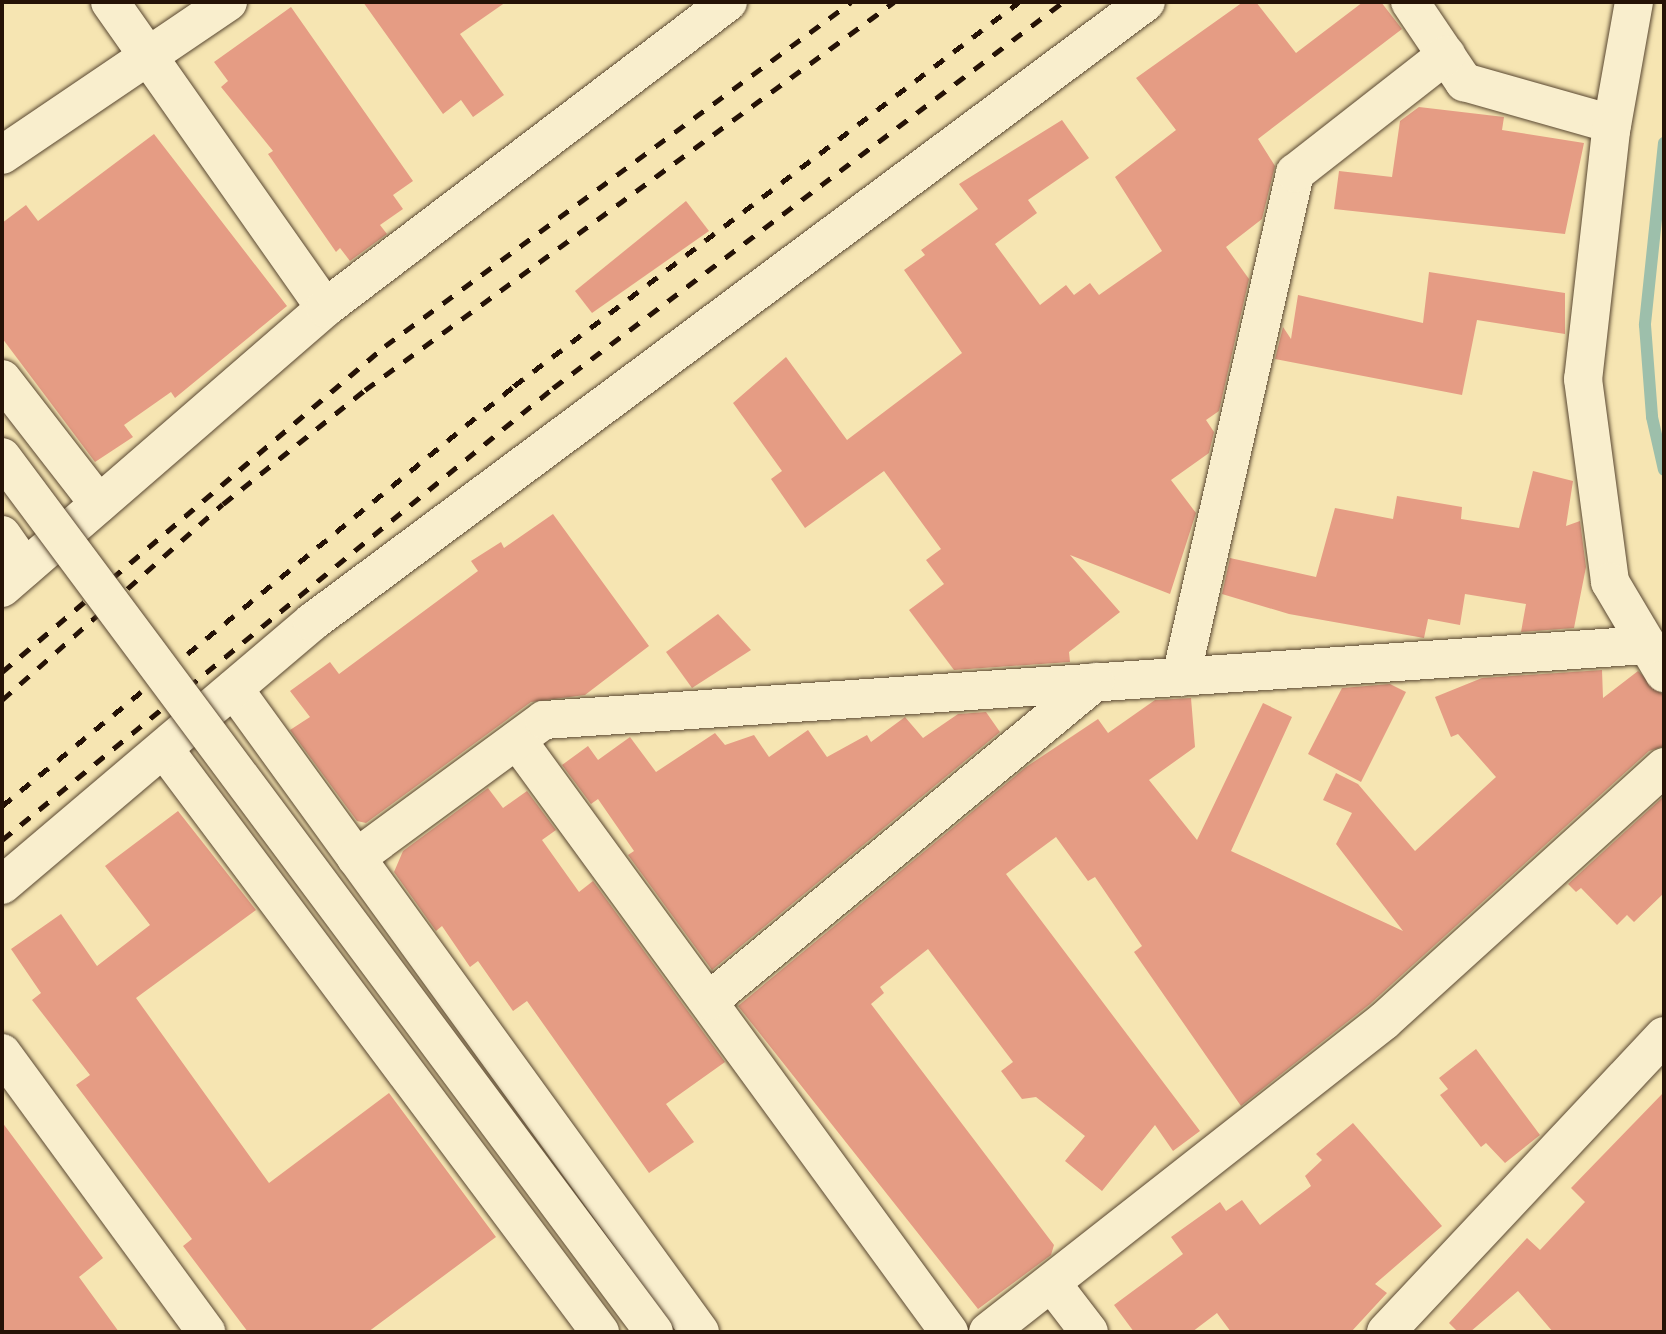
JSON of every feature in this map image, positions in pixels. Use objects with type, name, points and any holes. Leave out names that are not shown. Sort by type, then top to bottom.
[{"type":"street","points":[[110,2],[325,308]]},
{"type":"street","points":[[2,155],[228,2]]},
{"type":"street","points":[[2,535],[14,578],[325,308],[728,2]]},
{"type":"street","points":[[2,885],[312,622],[1146,2]]},
{"type":"street","points":[[1410,2],[1464,82],[1612,124]]},
{"type":"street","points":[[356,858],[544,720],[1181,677],[1656,659],[1609,582],[1583,379],[1612,124],[1634,2]]},
{"type":"street","points":[[1181,677],[1295,173],[1446,55]]},
{"type":"street","points":[[2,379],[99,504]]},
{"type":"street","points":[[2,457],[654,1332]]},
{"type":"street","points":[[709,1001],[1095,682]]},
{"type":"street","points":[[234,689],[700,1332]]},
{"type":"street","points":[[517,740],[949,1332]]},
{"type":"street","points":[[164,749],[600,1332]]},
{"type":"street","points":[[988,1332],[1053,1285],[1384,1021],[1664,767]]},
{"type":"street","points":[[1386,1332],[1664,1036]]},
{"type":"street","points":[[2,1053],[206,1332]]},
{"type":"street","points":[[1053,1285],[1089,1332]]},
{"type":"building","points":[[363,2],[506,2],[460,34],[504,95],[473,117],[461,100],[443,114]]},
{"type":"building","points":[[1243,2],[1256,2],[1296,53],[1363,2],[1381,2],[1402,29],[1258,139],[1275,166],[1262,219],[1226,247],[1249,279],[1219,411],[1206,420],[1214,432],[1209,453],[1171,480],[1196,513],[1170,594],[1070,555],[1120,612],[1069,652],[1070,662],[954,670],[909,610],[944,584],[926,560],[941,549],[884,471],[805,528],[771,479],[782,471],[733,403],[786,357],[847,440],[962,353],[904,270],[925,255],[921,250],[978,209],[959,184],[1062,120],[1089,158],[1028,200],[1037,213],[995,244],[1040,305],[1066,285],[1074,295],[1090,283],[1099,295],[1162,251],[1115,177],[1176,130],[1136,78]]},
{"type":"building","points":[[291,7],[413,181],[393,195],[403,209],[380,225],[387,234],[350,261],[340,248],[336,252],[268,154],[273,151],[221,87],[228,81],[214,62]]},
{"type":"building","points":[[1419,107],[1504,117],[1502,130],[1584,143],[1565,234],[1334,209],[1339,171],[1392,177],[1400,121]]},
{"type":"building","points":[[154,134],[287,306],[175,398],[171,392],[124,425],[133,437],[95,462],[2,338],[2,223],[26,205],[38,221]]},
{"type":"building","points":[[686,201],[709,231],[592,313],[575,291]]},
{"type":"building","points":[[1429,272],[1565,293],[1565,334],[1477,320],[1462,395],[1275,359],[1283,327],[1291,339],[1298,295],[1423,323]]},
{"type":"building","points":[[1533,471],[1573,481],[1566,526],[1580,521],[1586,567],[1574,628],[1521,632],[1526,604],[1465,594],[1460,625],[1428,619],[1424,638],[1289,614],[1222,594],[1230,558],[1316,577],[1335,508],[1393,519],[1397,496],[1462,507],[1461,519],[1519,528]]},
{"type":"building","points":[[553,514],[649,646],[585,695],[531,702],[366,823],[357,821],[290,730],[310,717],[290,691],[330,662],[339,674],[478,571],[471,561],[501,542],[504,548]]},
{"type":"building","points":[[718,614],[751,650],[692,688],[666,652]]},
{"type":"building","points":[[1602,670],[1603,698],[1638,671],[1662,694],[1664,746],[1649,751],[1370,1004],[1241,1106],[1134,952],[1142,946],[1095,877],[1088,881],[1056,837],[1006,874],[1200,1131],[1173,1151],[1155,1125],[1102,1191],[1065,1161],[1085,1136],[1036,1097],[1022,1099],[1001,1071],[1013,1062],[928,949],[880,987],[884,993],[871,1004],[1054,1245],[1051,1255],[978,1309],[738,1006],[1026,767],[1098,719],[1108,733],[1155,700],[1191,698],[1195,747],[1149,780],[1197,840],[1263,703],[1292,717],[1231,851],[1403,931],[1336,844],[1352,813],[1323,800],[1336,773],[1358,784],[1415,851],[1496,777],[1458,734],[1451,737],[1435,697],[1482,678]]},
{"type":"building","points":[[1390,684],[1406,692],[1361,782],[1308,754],[1342,688]]},
{"type":"building","points":[[986,712],[1000,732],[712,970],[628,855],[634,851],[598,799],[591,804],[562,765],[588,746],[598,760],[630,737],[656,772],[715,733],[725,745],[754,735],[769,757],[808,730],[827,757],[867,735],[871,742],[905,717],[923,738],[958,714]]},
{"type":"building","points":[[488,788],[503,808],[527,791],[556,830],[542,840],[579,892],[593,881],[725,1062],[666,1104],[694,1142],[649,1173],[527,1001],[513,1011],[478,961],[470,967],[442,926],[436,931],[394,872],[403,851]]},
{"type":"building","points":[[1664,796],[1664,893],[1634,922],[1627,915],[1617,925],[1581,888],[1576,892],[1568,884]]},
{"type":"building","points":[[178,811],[256,910],[136,998],[269,1183],[389,1093],[496,1237],[368,1332],[248,1332],[183,1246],[192,1239],[76,1085],[90,1075],[32,1000],[41,993],[11,949],[61,914],[97,966],[150,925],[105,866]]},
{"type":"building","points":[[1476,1049],[1540,1135],[1505,1163],[1486,1143],[1481,1147],[1440,1095],[1448,1089],[1439,1078]]},
{"type":"building","points":[[1664,1092],[1664,1332],[1553,1332],[1518,1291],[1470,1332],[1458,1332],[1449,1323],[1527,1238],[1540,1250],[1585,1202],[1571,1188]]},
{"type":"building","points":[[2,1122],[103,1258],[79,1277],[119,1332],[2,1332]]},
{"type":"building","points":[[1353,1123],[1442,1226],[1375,1284],[1387,1293],[1351,1332],[1231,1332],[1217,1313],[1192,1332],[1134,1332],[1114,1305],[1183,1254],[1171,1237],[1220,1202],[1226,1211],[1242,1200],[1260,1225],[1311,1186],[1305,1176],[1322,1160],[1316,1154]]},
{"type":"waterway","points":[[1664,143],[1645,325],[1652,417],[1664,470]]},
{"type":"railway","points":[[2,672],[385,346],[851,2]]},
{"type":"railway","points":[[2,700],[223,504],[365,390],[894,2]]},
{"type":"railway","points":[[2,806],[514,386],[1019,2]]},
{"type":"railway","points":[[2,840],[553,388],[1063,2]]}]
